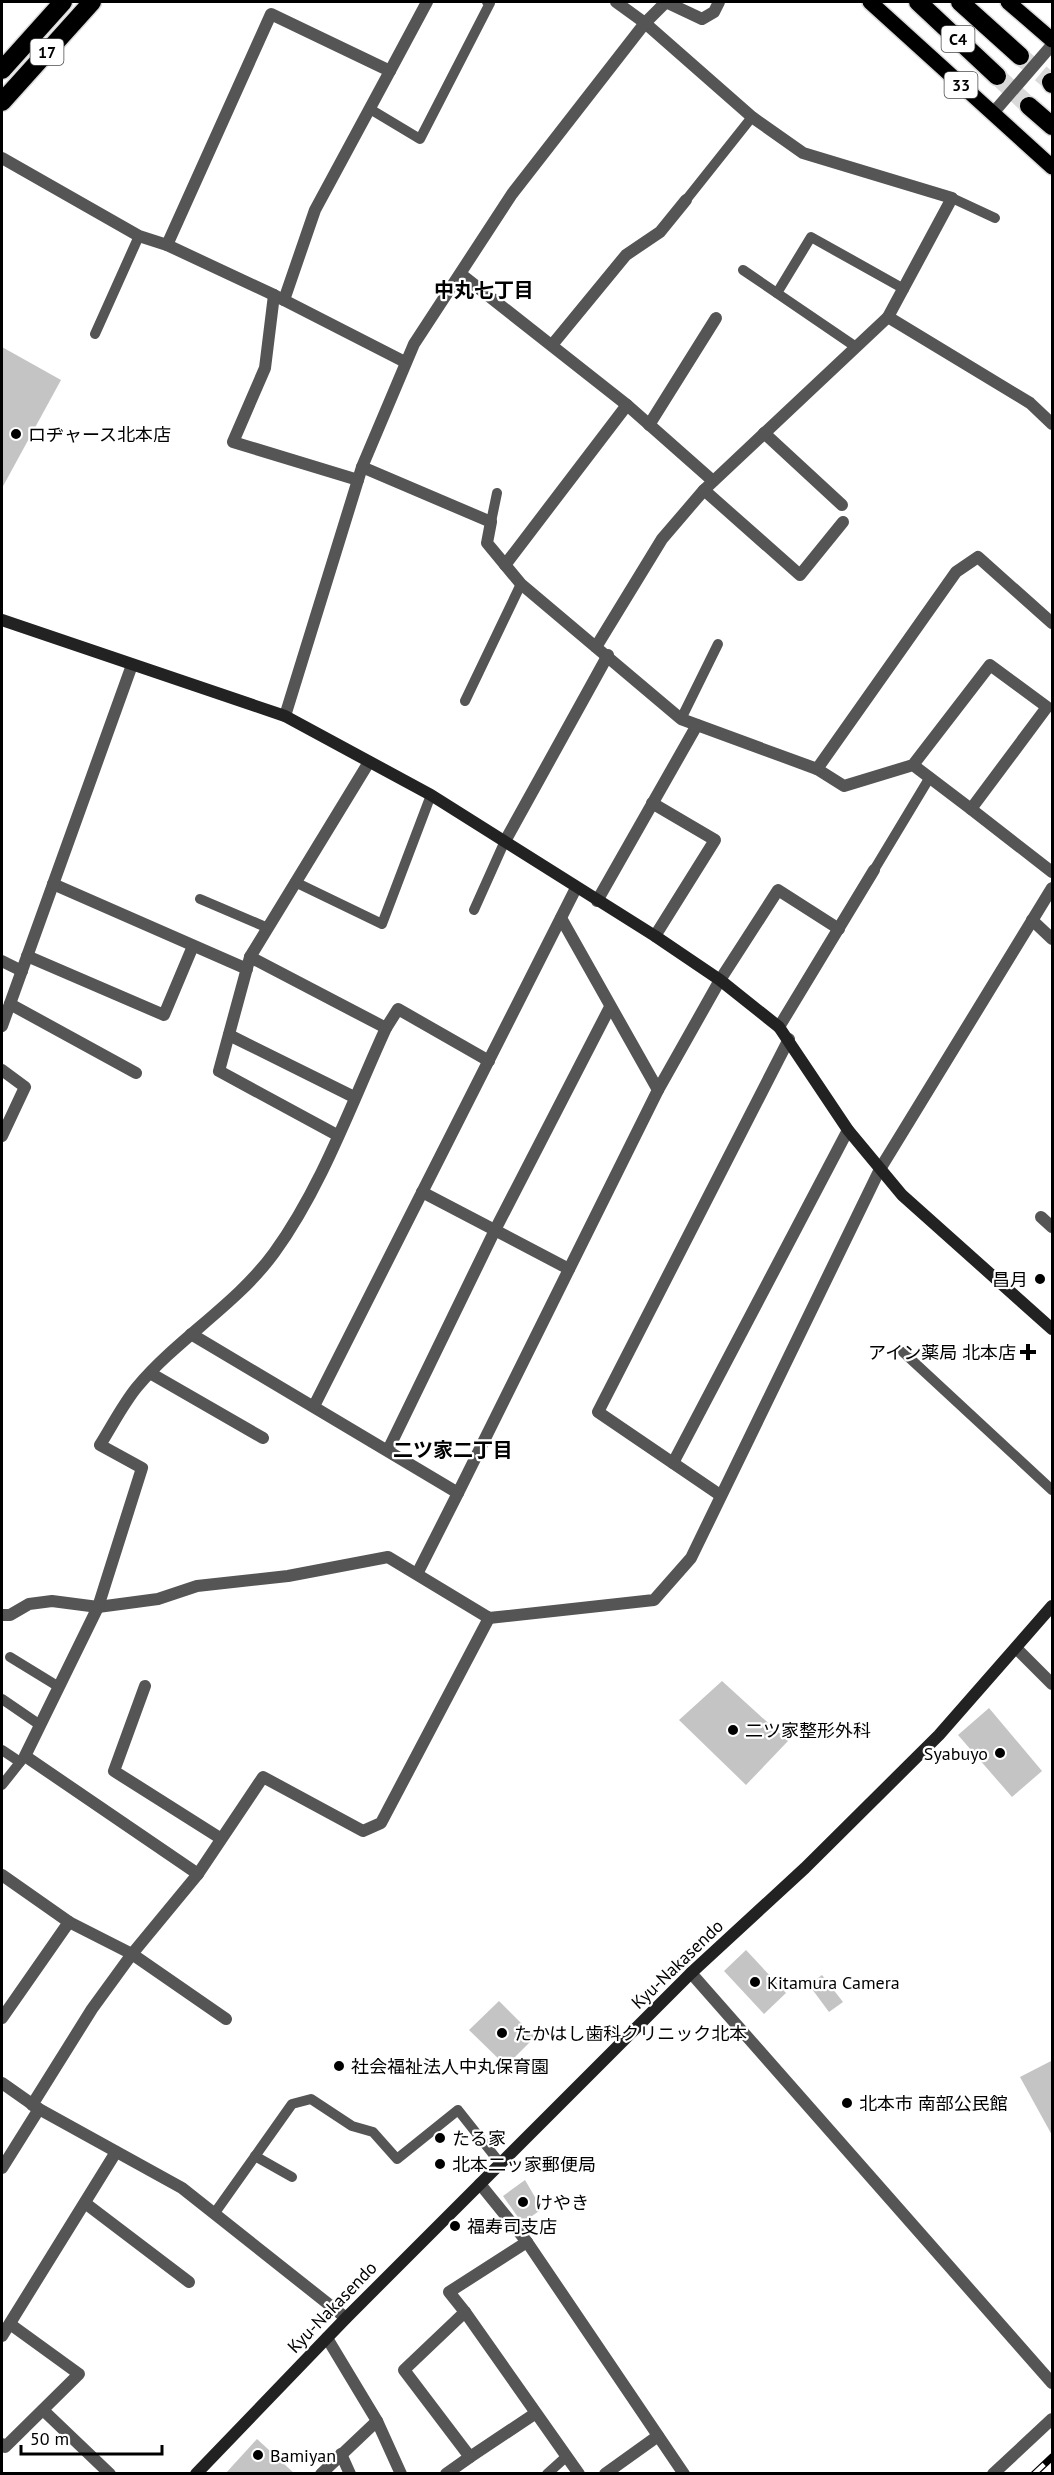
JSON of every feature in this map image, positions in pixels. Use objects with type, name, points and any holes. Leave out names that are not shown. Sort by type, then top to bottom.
[{"type":"highway","name":"17","points":[[2,70],[63,2]]},
{"type":"highway","name":"17","points":[[2,102],[92,2]]},
{"type":"highway","name":"C4","points":[[918,2],[997,76]]},
{"type":"highway","name":"C4","points":[[960,2],[1020,56]]},
{"type":"highway","points":[[1029,106],[1053,126]]},
{"type":"main road","name":"33","points":[[870,2],[1053,167]]},
{"type":"main road","points":[[1008,2],[1053,40]]},
{"type":"street","points":[[427,2],[315,210],[279,297],[265,368],[233,442],[360,473],[491,522],[487,543],[521,584],[608,655],[681,719],[817,769],[844,786],[913,765],[990,666],[1047,707],[971,809]]},
{"type":"street","points":[[596,647],[662,539],[709,486],[888,318],[952,198],[803,153],[752,117],[645,23],[616,2]]},
{"type":"street","points":[[285,716],[360,473],[414,344],[462,275],[512,194],[645,23],[666,2],[702,19],[714,12],[719,2]]},
{"type":"street","points":[[168,245],[271,14],[390,71]]},
{"type":"street","points":[[993,113],[1053,45]]},
{"type":"street","points":[[2,158],[139,236],[168,245],[279,297],[405,362]]},
{"type":"street","points":[[552,345],[626,255],[660,232],[686,200]]},
{"type":"street","points":[[462,275],[627,405],[800,575],[843,522]]},
{"type":"street","points":[[649,425],[716,318]]},
{"type":"street","points":[[888,318],[1030,403],[1053,424]]},
{"type":"street","points":[[505,565],[627,405]]},
{"type":"street","points":[[764,433],[842,505]]},
{"type":"street","points":[[817,769],[956,572],[978,557],[1045,619],[1053,623]]},
{"type":"street","points":[[2,620],[285,716],[431,795],[655,936],[720,980],[779,1026],[848,1130],[902,1195],[1053,1329]]},
{"type":"street","points":[[504,843],[608,655]]},
{"type":"street","points":[[2,1026],[132,665]]},
{"type":"street","points":[[597,901],[697,725]]},
{"type":"street","points":[[337,1135],[219,1071],[248,963],[369,762]]},
{"type":"street","points":[[913,765],[1053,872]]},
{"type":"street","points":[[652,803],[715,840],[655,936]]},
{"type":"street","points":[[779,1026],[874,870]]},
{"type":"street","points":[[53,884],[193,946],[248,963],[386,1028]]},
{"type":"street","points":[[314,1406],[576,888]]},
{"type":"street","points":[[2,1616],[29,1604],[52,1601],[98,1607],[158,1599],[197,1586],[288,1576],[388,1557],[489,1618],[654,1600],[691,1558],[880,1169],[1053,888]]},
{"type":"street","points":[[417,1574],[658,1090],[720,980],[778,890],[839,929]]},
{"type":"street","points":[[561,918],[658,1090]]},
{"type":"street","points":[[1032,921],[1053,939]]},
{"type":"street","points":[[27,956],[164,1016],[193,946]]},
{"type":"street","points":[[2,961],[22,971]]},
{"type":"street","points":[[10,1004],[136,1073]]},
{"type":"street","points":[[388,1450],[495,1230],[610,1007]]},
{"type":"street","points":[[198,1874],[23,1759],[98,1607],[142,1468],[100,1445],[136,1388],[191,1334],[230,1302],[273,1253],[310,1195],[386,1028],[398,1009],[489,1061]]},
{"type":"street","points":[[229,1035],[354,1097]]},
{"type":"street","points":[[720,1495],[598,1412],[789,1039]]},
{"type":"street","points":[[2,1071],[25,1087],[2,1136]]},
{"type":"street","points":[[674,1463],[848,1130]]},
{"type":"street","points":[[422,1192],[569,1269]]},
{"type":"street","points":[[1041,1217],[1053,1227]]},
{"type":"street","points":[[191,1334],[458,1493]]},
{"type":"street","points":[[150,1373],[263,1438]]},
{"type":"street","name":"Kyu-Nakasendo","points":[[196,2474],[346,2318],[691,1973],[805,1868],[939,1735],[1053,1606]]},
{"type":"street","points":[[2,2168],[92,2009],[132,1954],[198,1874],[263,1777],[363,1831],[381,1823],[489,1618]]},
{"type":"street","points":[[1016,1648],[1053,1683]]},
{"type":"street","points":[[145,1686],[114,1771],[220,1838]]},
{"type":"street","points":[[4,1882],[69,1922],[132,1954],[226,2019]]},
{"type":"street","points":[[2,2018],[69,1922]]},
{"type":"street","points":[[691,1973],[1053,2383]]},
{"type":"street","points":[[2,2083],[35,2107],[182,2188],[346,2318]]},
{"type":"street","points":[[2,2336],[116,2152]]},
{"type":"street","points":[[480,2184],[527,2242],[684,2474]]},
{"type":"street","points":[[85,2203],[189,2282]]},
{"type":"street","points":[[527,2242],[449,2292],[579,2474]]},
{"type":"street","points":[[465,2312],[404,2370],[470,2457]]},
{"type":"street","points":[[2,2444],[5,2447],[79,2374],[10,2324]]},
{"type":"street","points":[[327,2338],[377,2421],[401,2474]]},
{"type":"street","points":[[43,2410],[110,2474]]},
{"type":"street","points":[[446,2474],[536,2413]]},
{"type":"street","points":[[993,2474],[1053,2419]]},
{"type":"street","points":[[321,2474],[377,2421]]},
{"type":"street","points":[[605,2474],[658,2436]]},
{"type":"street","points":[[341,2454],[350,2474]]},
{"type":"lane","points":[[370,109],[420,139],[490,3],[487,2]]},
{"type":"lane","points":[[686,200],[752,117]]},
{"type":"lane","points":[[952,198],[995,218]]},
{"type":"lane","points":[[95,334],[139,236]]},
{"type":"lane","points":[[777,293],[811,237],[904,289]]},
{"type":"lane","points":[[743,270],[856,347]]},
{"type":"lane","points":[[491,522],[497,494]]},
{"type":"lane","points":[[465,701],[521,584]]},
{"type":"lane","points":[[681,719],[718,644]]},
{"type":"lane","points":[[874,870],[930,777]]},
{"type":"lane","points":[[296,882],[382,924],[431,795]]},
{"type":"lane","points":[[474,910],[504,843]]},
{"type":"lane","points":[[200,899],[268,928]]},
{"type":"lane","points":[[903,1352],[1053,1490]]},
{"type":"lane","points":[[10,1657],[59,1687]]},
{"type":"lane","points":[[2,1699],[40,1725]]},
{"type":"lane","points":[[2,1749],[23,1759],[2,1785]]},
{"type":"lane","points":[[214,2214],[292,2104],[311,2099],[352,2126],[373,2132],[398,2159],[458,2110],[501,2163]]},
{"type":"lane","points":[[255,2156],[292,2177]]},
{"type":"lane","points":[[547,2474],[567,2456]]},
{"type":"building","name":"ロヂャース北本店","points":[[2,347],[61,380],[2,488]]},
{"type":"building","name":"二ツ家整形外科","points":[[722,1681],[788,1741],[746,1785],[679,1720]]},
{"type":"building","name":"Syabuyo","points":[[989,1708],[1042,1771],[1012,1797],[958,1735]]},
{"type":"building","name":"Kitamura Camera","points":[[746,1950],[786,1993],[764,2014],[724,1971]]},
{"type":"building","points":[[822,1975],[843,2002],[829,2012],[809,1985]]},
{"type":"building","name":"たかはし歯科クリニック北本","points":[[499,2001],[535,2037],[506,2066],[469,2030]]},
{"type":"building","points":[[1053,2060],[1053,2137],[1020,2077]]},
{"type":"building","name":"けやき","points":[[525,2180],[542,2209],[522,2223],[503,2196]]},
{"type":"building","name":"Bamiyan","points":[[257,2439],[295,2474],[225,2474]]},
{"type":"tunnel","points":[[1020,56],[1051,82]]},
{"type":"tunnel","points":[[997,76],[1029,106]]},
{"type":"railway","points":[[1034,2474],[1052,2457]]},
{"type":"place","name":"ロヂャース北本店","points":[[16,434]]},
{"type":"place","name":"昌月","points":[[1040,1279]]},
{"type":"place","name":"アイン薬局 北本店","points":[[1028,1352]]},
{"type":"place","name":"二ツ家整形外科","points":[[733,1730]]},
{"type":"place","name":"Syabuyo","points":[[1000,1753]]},
{"type":"place","name":"Kitamura Camera","points":[[755,1982]]},
{"type":"place","name":"たかはし歯科クリニック北本","points":[[502,2033]]},
{"type":"place","name":"社会福祉法人中丸保育園","points":[[339,2066]]},
{"type":"place","name":"北本市 南部公民館","points":[[847,2103]]},
{"type":"place","name":"たる家","points":[[440,2138]]},
{"type":"place","name":"北本二ッ家郵便局","points":[[440,2164]]},
{"type":"place","name":"けやき","points":[[523,2202]]},
{"type":"place","name":"福寿司支店","points":[[455,2226]]},
{"type":"place","name":"Bamiyan","points":[[258,2455]]},
{"type":"district","name":"中丸七丁目","points":[[484,290]]},
{"type":"district","name":"二ツ家二丁目","points":[[453,1450]]}]
